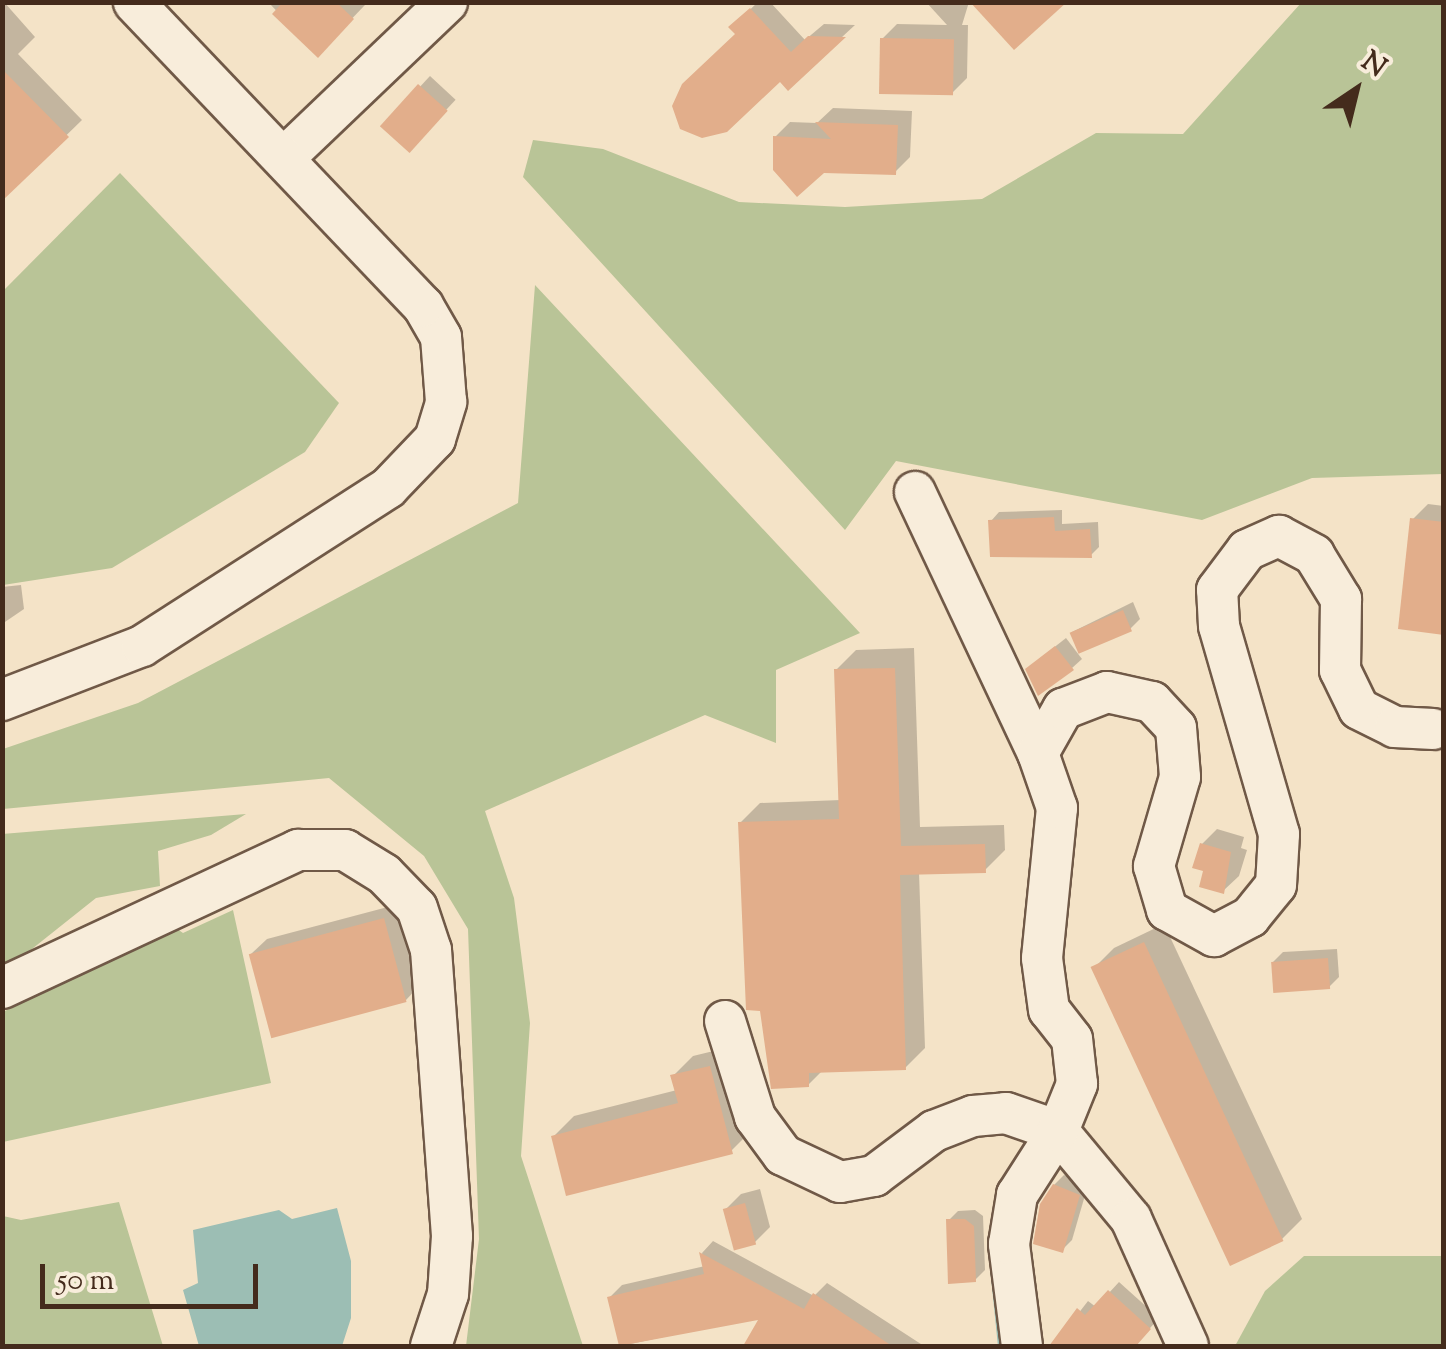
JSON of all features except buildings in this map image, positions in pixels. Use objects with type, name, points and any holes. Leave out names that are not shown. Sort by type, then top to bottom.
[{"type":"street","points":[[2,700],[76,676],[198,614],[388,488],[434,439],[446,402],[441,337],[423,306],[134,2]]},
{"type":"street","points":[[285,158],[447,2]]},
{"type":"street","points":[[915,492],[1038,753],[1057,808],[1042,958],[1049,1010],[1072,1039],[1077,1084],[1058,1130],[1017,1196],[1009,1244],[1022,1346]]},
{"type":"street","points":[[1038,753],[1062,709],[1107,692],[1152,702],[1176,728],[1180,778],[1154,866],[1167,910],[1214,936],[1250,917],[1276,886],[1279,834],[1220,626],[1217,590],[1247,550],[1278,536],[1314,555],[1340,599],[1340,670],[1359,709],[1395,726],[1433,729]]},
{"type":"street","points":[[2,988],[298,850],[345,850],[384,874],[417,908],[431,950],[452,1236],[448,1294],[431,1346]]},
{"type":"street","points":[[724,1021],[754,1118],[783,1155],[840,1182],[874,1176],[934,1131],[973,1116],[1006,1112],[1058,1130],[1130,1219],[1188,1346]]},
{"type":"green space","points":[[1301,3],[1443,3],[1443,474],[1312,478],[1202,520],[896,461],[845,530],[523,177],[533,140],[603,149],[739,202],[845,207],[982,199],[1096,133],[1183,134]]},
{"type":"green space","points":[[120,173],[339,403],[305,452],[112,568],[3,585],[3,291]]},
{"type":"green space","points":[[535,285],[860,633],[776,670],[776,743],[705,715],[485,811],[514,898],[530,1023],[521,1156],[583,1346],[466,1346],[479,1239],[468,929],[424,856],[329,778],[3,809],[3,749],[138,703],[518,503]]},
{"type":"green space","points":[[246,814],[211,835],[158,851],[160,886],[96,898],[3,972],[2,834]]},
{"type":"green space","points":[[233,910],[271,1083],[3,1142],[3,1012],[173,926],[183,933]]},
{"type":"green space","points":[[119,1202],[163,1346],[3,1346],[3,1216],[21,1220]]},
{"type":"green space","points":[[1304,1256],[1443,1256],[1443,1346],[1235,1346],[1265,1291]]},
{"type":"water","points":[[337,1208],[351,1261],[351,1318],[342,1346],[199,1346],[183,1290],[198,1283],[193,1230],[279,1210],[292,1219]]},
{"type":"waterway","points":[[994,1267],[1002,1346]]}]
